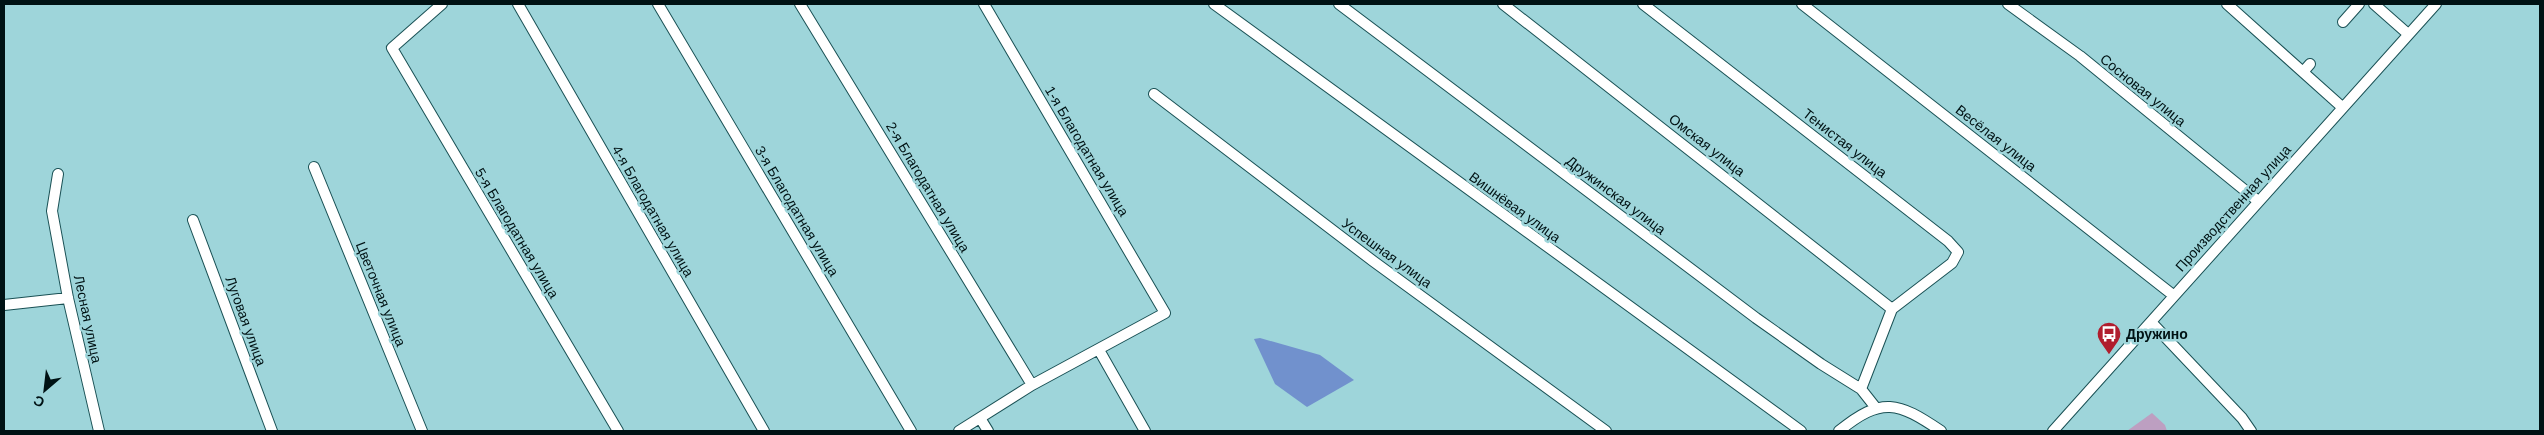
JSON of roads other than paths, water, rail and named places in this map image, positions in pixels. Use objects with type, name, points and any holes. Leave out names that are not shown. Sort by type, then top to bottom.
[{"type":"street","name":"5-я Благодатная улица","points":[[442,4],[392,48],[618,431]]},
{"type":"street","name":"4-я Благодатная улица","points":[[518,4],[764,431]]},
{"type":"street","name":"3-я Благодатная улица","points":[[658,4],[911,431]]},
{"type":"street","name":"2-я Благодатная улица","points":[[800,4],[1032,385]]},
{"type":"street","name":"1-я Благодатная улица","points":[[984,4],[1165,313],[1099,350]]},
{"type":"street","name":"Вишнёвая улица","points":[[1214,4],[1801,431]]},
{"type":"street","name":"Дружинская улица","points":[[1339,4],[1756,318],[1821,364],[1862,389],[1876,408]]},
{"type":"street","name":"Омская улица","points":[[1503,4],[1892,309]]},
{"type":"street","name":"Тенистая улица","points":[[1643,4],[1954,246],[1958,252],[1956,259],[1892,309]]},
{"type":"street","name":"Весёлая улица","points":[[1802,4],[2173,295]]},
{"type":"street","name":"Сосновая улица","points":[[2008,4],[2080,56],[2258,201]]},
{"type":"street","points":[[2227,4],[2306,68],[2342,107]]},
{"type":"street","points":[[2343,22],[2359,4]]},
{"type":"street","points":[[2374,4],[2408,34]]},
{"type":"street","name":"Производственная улица","points":[[2053,431],[2436,4]]},
{"type":"street","name":"Успешная улица","points":[[1154,94],[1373,261],[1606,431]]},
{"type":"street","name":"Цветочная улица","points":[[314,166],[422,431]]},
{"type":"street","name":"Лесная улица","points":[[58,174],[52,211],[68,298],[99,431]]},
{"type":"street","name":"Луговая улица","points":[[194,220],[272,431]]},
{"type":"street","points":[[4,305],[68,298]]},
{"type":"street","points":[[1862,389],[1892,309]]},
{"type":"street","points":[[2151,322],[2242,418],[2251,431]]},
{"type":"street","points":[[959,431],[1032,385],[1099,350],[1144,431]]},
{"type":"street","points":[[1840,431],[1854,419],[1876,408],[1898,407],[1915,414],[1941,431]]},
{"type":"street","points":[[980,418],[988,431]]},
{"type":"water","points":[[1260,338],[1320,355],[1354,380],[1307,407],[1275,384],[1254,339]]},
{"type":"place","name":"Дружино","points":[[2109,355]]}]
